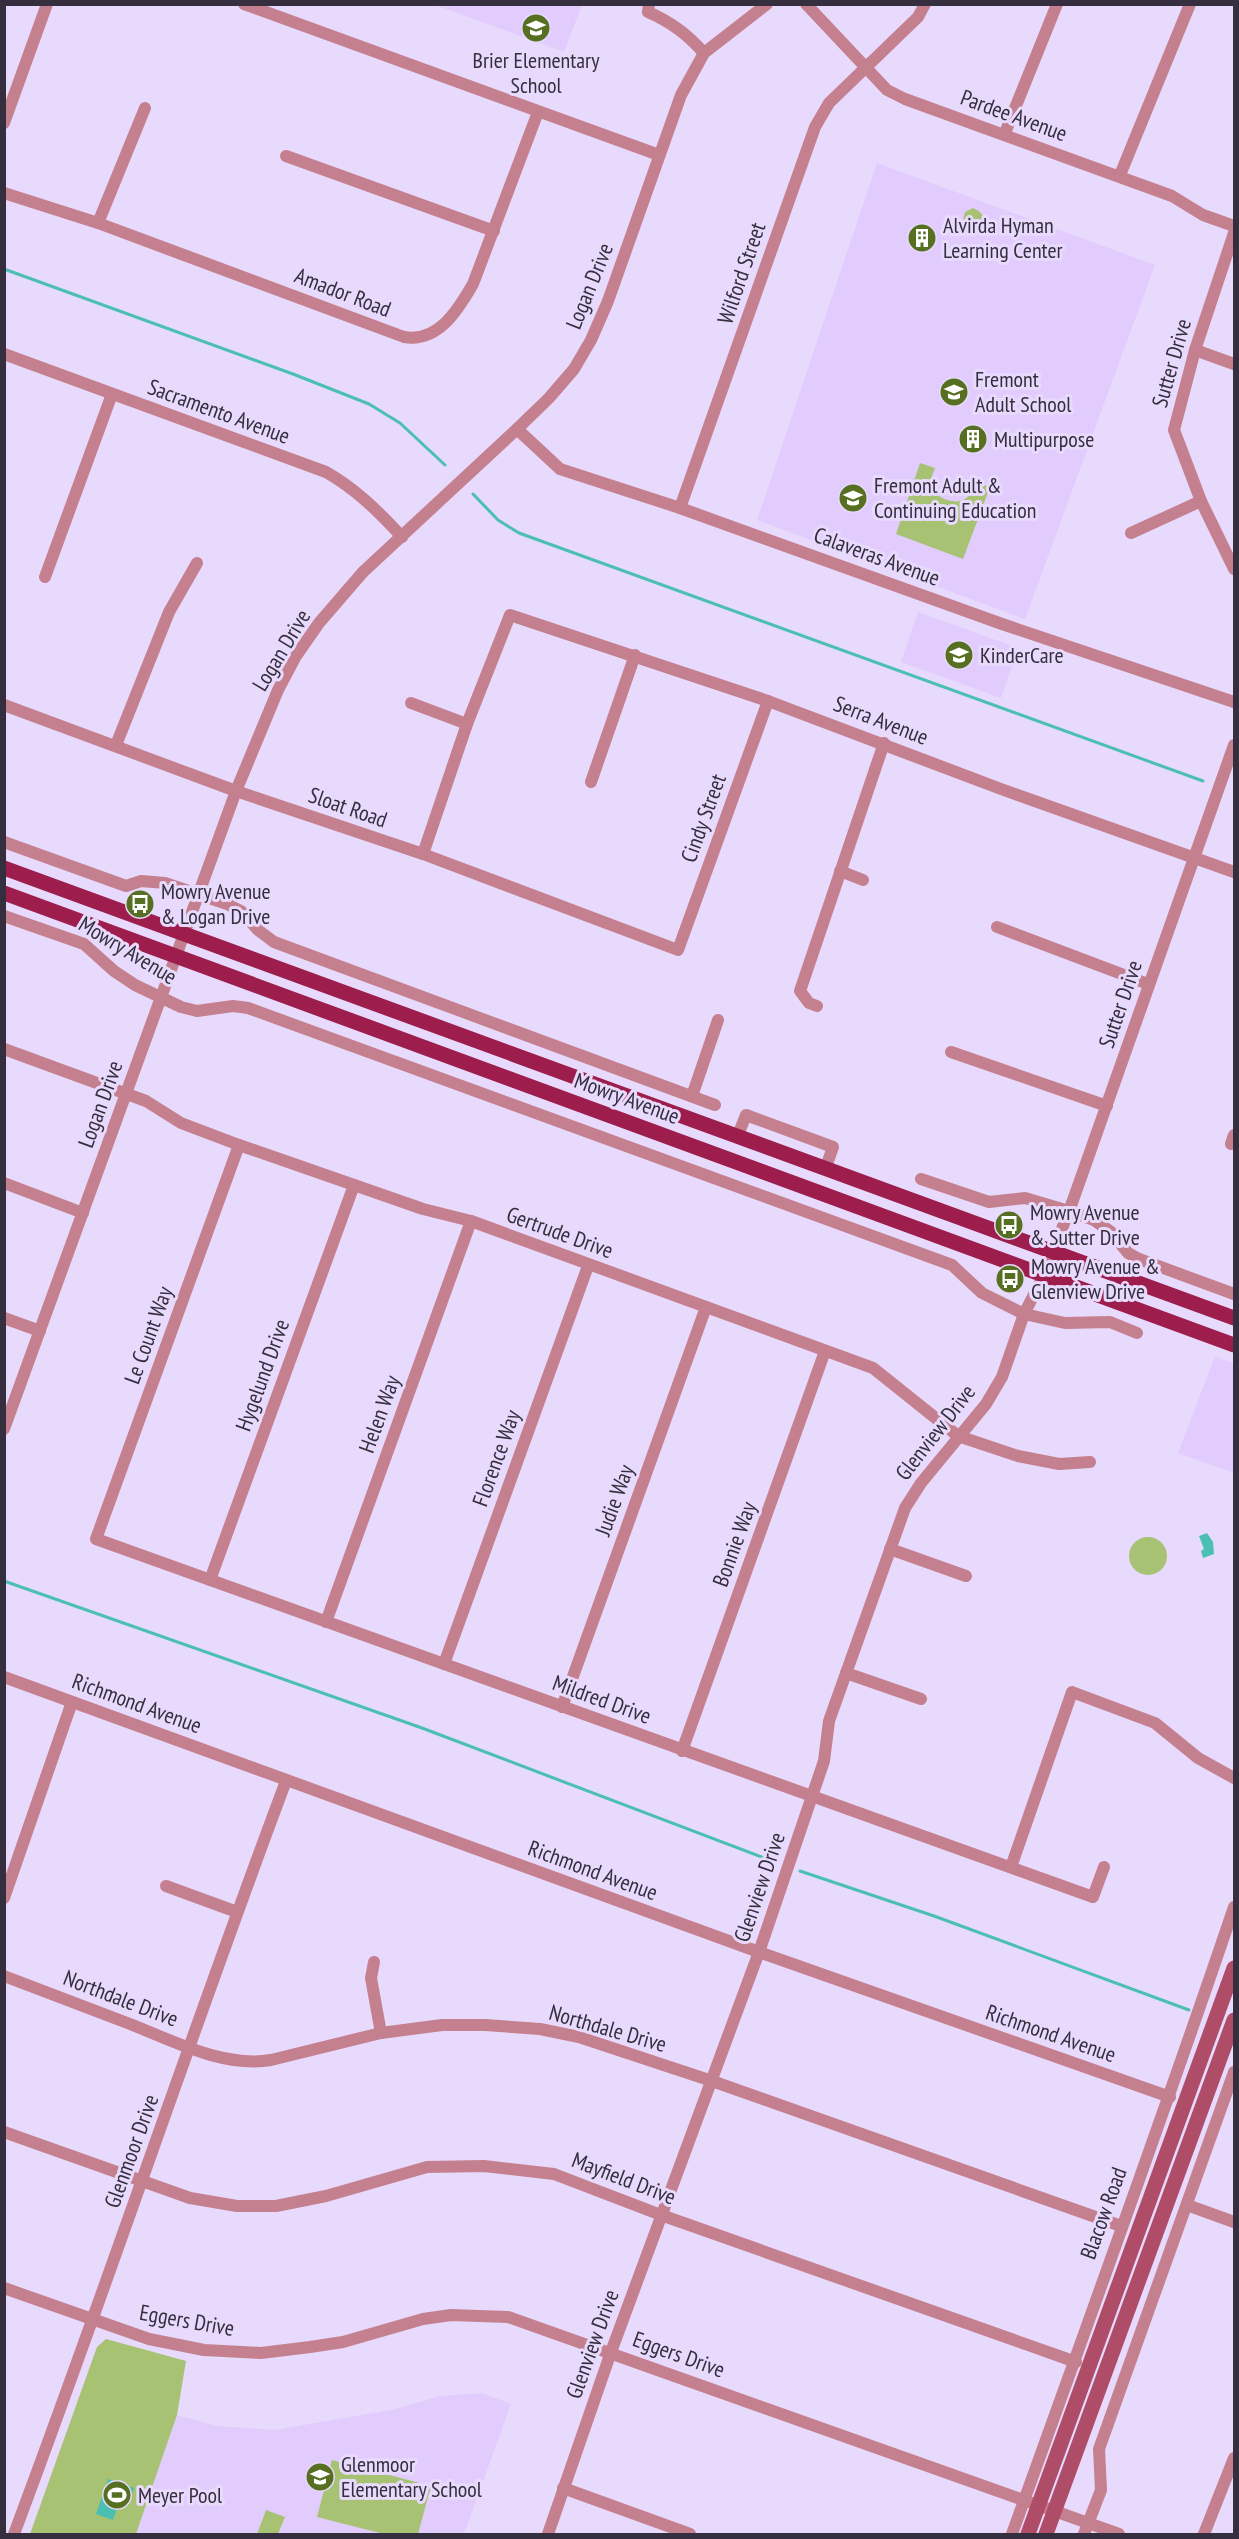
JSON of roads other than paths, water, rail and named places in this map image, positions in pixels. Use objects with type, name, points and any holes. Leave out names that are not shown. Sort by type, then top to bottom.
[{"type":"main road","name":"Mowry Avenue","points":[[4,868],[1054,1250],[1234,1318]]},
{"type":"main road","name":"Mowry Avenue","points":[[4,893],[176,958],[924,1229],[1234,1345]]},
{"type":"main road","name":"Blacow Road","points":[[1028,2535],[1032,2503],[1234,1968]]},
{"type":"main road","points":[[1046,2535],[1234,2020]]},
{"type":"street","points":[[4,123],[47,4]]},
{"type":"street","points":[[244,4],[659,155]]},
{"type":"street","points":[[649,4],[648,12],[669,21],[688,35],[704,53]]},
{"type":"street","name":"Logan Drive","points":[[4,1429],[237,791],[278,690],[296,656],[348,588],[518,429],[574,369],[591,340],[608,301],[681,95],[704,53],[767,4]]},
{"type":"street","name":"Pardee Avenue","points":[[806,4],[887,90],[1120,175],[1172,196],[1203,215],[1234,226]]},
{"type":"street","name":"Wilford Street","points":[[680,508],[815,127],[830,103],[918,17],[925,4]]},
{"type":"street","points":[[1005,133],[1057,4]]},
{"type":"street","points":[[1120,175],[1191,4]]},
{"type":"street","points":[[98,223],[145,108]]},
{"type":"street","name":"Amador Road","points":[[4,193],[98,223],[404,338],[417,340],[432,334],[458,311],[473,284],[538,112]]},
{"type":"street","points":[[286,156],[494,231]]},
{"type":"street","name":"Sutter Drive","points":[[1233,562],[1201,501],[1173,430],[1195,350],[1234,233]]},
{"type":"street","points":[[1195,350],[1234,364]]},
{"type":"street","name":"Sacramento Avenue","points":[[4,354],[326,472],[345,483],[366,500],[402,537]]},
{"type":"street","points":[[45,577],[112,394]]},
{"type":"street","name":"Calaveras Avenue","points":[[518,429],[560,469],[680,508],[1002,624],[1234,702]]},
{"type":"street","points":[[1131,533],[1201,501]]},
{"type":"street","points":[[116,745],[169,612],[198,563]]},
{"type":"street","name":"Serra Avenue","points":[[467,724],[510,615],[768,701],[1001,789],[1234,872]]},
{"type":"street","points":[[591,782],[635,655]]},
{"type":"street","name":"Cindy Street","points":[[678,950],[768,701]]},
{"type":"street","points":[[411,703],[467,724],[423,854]]},
{"type":"street","name":"Sloat Road","points":[[4,705],[237,791],[423,854],[678,950]]},
{"type":"street","points":[[817,1006],[809,1003],[800,991],[884,743]]},
{"type":"street","name":"Sutter Drive","points":[[1044,1275],[1107,1106],[1193,856],[1234,746]]},
{"type":"street","name":"Mowry Avenue","points":[[4,842],[126,886],[141,881],[165,883],[200,895],[241,911],[258,930],[274,942],[715,1105]]},
{"type":"street","points":[[840,871],[863,880]]},
{"type":"street","name":"Mowry Avenue","points":[[4,916],[84,944],[114,971],[135,985],[181,1007],[197,1011],[232,1006],[248,1008],[952,1265],[982,1293],[1024,1314],[1065,1323],[1110,1322],[1137,1333]]},
{"type":"street","points":[[997,927],[1148,984]]},
{"type":"street","points":[[692,1096],[718,1020]]},
{"type":"street","name":"Gertrude Drive","points":[[4,1049],[146,1101],[181,1123],[239,1145],[423,1209],[471,1221],[588,1266],[873,1368],[958,1436],[1028,1458],[1059,1464],[1090,1462]]},
{"type":"street","points":[[951,1052],[1107,1106]]},
{"type":"street","points":[[738,1135],[746,1115],[757,1119],[833,1147],[826,1167]]},
{"type":"street","name":"Le Count Way","points":[[96,1539],[239,1145]]},
{"type":"street","points":[[921,1179],[989,1202],[1025,1198],[1094,1220],[1111,1232],[1128,1252],[1139,1259],[1234,1293]]},
{"type":"street","points":[[4,1184],[84,1213]]},
{"type":"street","name":"Hygelund Drive","points":[[210,1580],[354,1185]]},
{"type":"street","name":"Helen Way","points":[[326,1622],[471,1221]]},
{"type":"street","name":"Florence Way","points":[[444,1664],[588,1266]]},
{"type":"street","name":"Glenview Drive","points":[[548,2535],[611,2352],[759,1952],[825,1761],[829,1721],[905,1508],[921,1483],[986,1404],[1002,1377],[1024,1314],[1044,1275]]},
{"type":"street","name":"Judie Way","points":[[562,1707],[706,1307]]},
{"type":"street","points":[[4,1318],[40,1331]]},
{"type":"street","name":"Bonnie Way","points":[[682,1751],[825,1351]]},
{"type":"street","name":"Mildred Drive","points":[[96,1539],[1093,1897],[1104,1867]]},
{"type":"street","points":[[890,1549],[966,1576]]},
{"type":"street","points":[[846,1674],[921,1699]]},
{"type":"street","name":"Richmond Avenue","points":[[4,1677],[759,1952],[1170,2097]]},
{"type":"street","points":[[1011,1867],[1072,1692],[1155,1723],[1198,1758],[1234,1778]]},
{"type":"street","points":[[4,1898],[72,1702]]},
{"type":"street","name":"Glenmoor Drive","points":[[14,2535],[286,1781]]},
{"type":"street","points":[[166,1886],[237,1912]]},
{"type":"street","name":"Blacow Road","points":[[1012,2535],[1032,2503],[1121,2226],[1170,2097],[1234,1907]]},
{"type":"street","points":[[374,1962],[371,1978],[381,2033]]},
{"type":"street","name":"Northdale Drive","points":[[4,1976],[191,2048],[232,2061],[256,2062],[381,2033],[442,2025],[540,2029],[579,2037],[712,2081],[1121,2226]]},
{"type":"street","points":[[1087,2529],[1101,2490],[1099,2449],[1234,2072]]},
{"type":"street","name":"Mayfield Drive","points":[[4,2132],[190,2198],[237,2206],[276,2206],[326,2196],[427,2167],[484,2166],[554,2174],[661,2215],[1076,2362]]},
{"type":"street","points":[[1187,2205],[1234,2222]]},
{"type":"street","name":"Eggers Drive","points":[[4,2288],[149,2339],[204,2350],[261,2352],[343,2342],[423,2319],[451,2315],[474,2314],[508,2317],[1054,2511],[1087,2529],[1119,2535]]},
{"type":"street","points":[[1204,2535],[1230,2485],[1234,2458]]},
{"type":"street","points":[[563,2488],[690,2535]]},
{"type":"waterway","points":[[4,269],[369,404],[400,423],[445,465]]},
{"type":"waterway","points":[[473,494],[498,520],[519,533],[1203,781]]},
{"type":"waterway","points":[[4,1581],[422,1728],[772,1861]]},
{"type":"waterway","points":[[800,1871],[934,1916],[1189,2010]]},
{"type":"place","name":"Brier Elementary School","points":[[536,28]]},
{"type":"place","name":"Alvirda Hyman Learning Center","points":[[922,238]]},
{"type":"place","name":"Fremont Adult School","points":[[954,392]]},
{"type":"place","name":"Multipurpose","points":[[973,439]]},
{"type":"place","name":"Fremont Adult & Continuing Education","points":[[853,498]]},
{"type":"place","name":"KinderCare","points":[[959,655]]},
{"type":"place","name":"Mowry Avenue & Logan Drive","points":[[140,904]]},
{"type":"place","name":"Mowry Avenue & Sutter Drive","points":[[1009,1225]]},
{"type":"place","name":"Mowry Avenue & Glenview Drive","points":[[1010,1279]]},
{"type":"place","name":"Glenmoor Elementary School","points":[[320,2477]]},
{"type":"place","name":"Meyer Pool","points":[[117,2495]]}]
